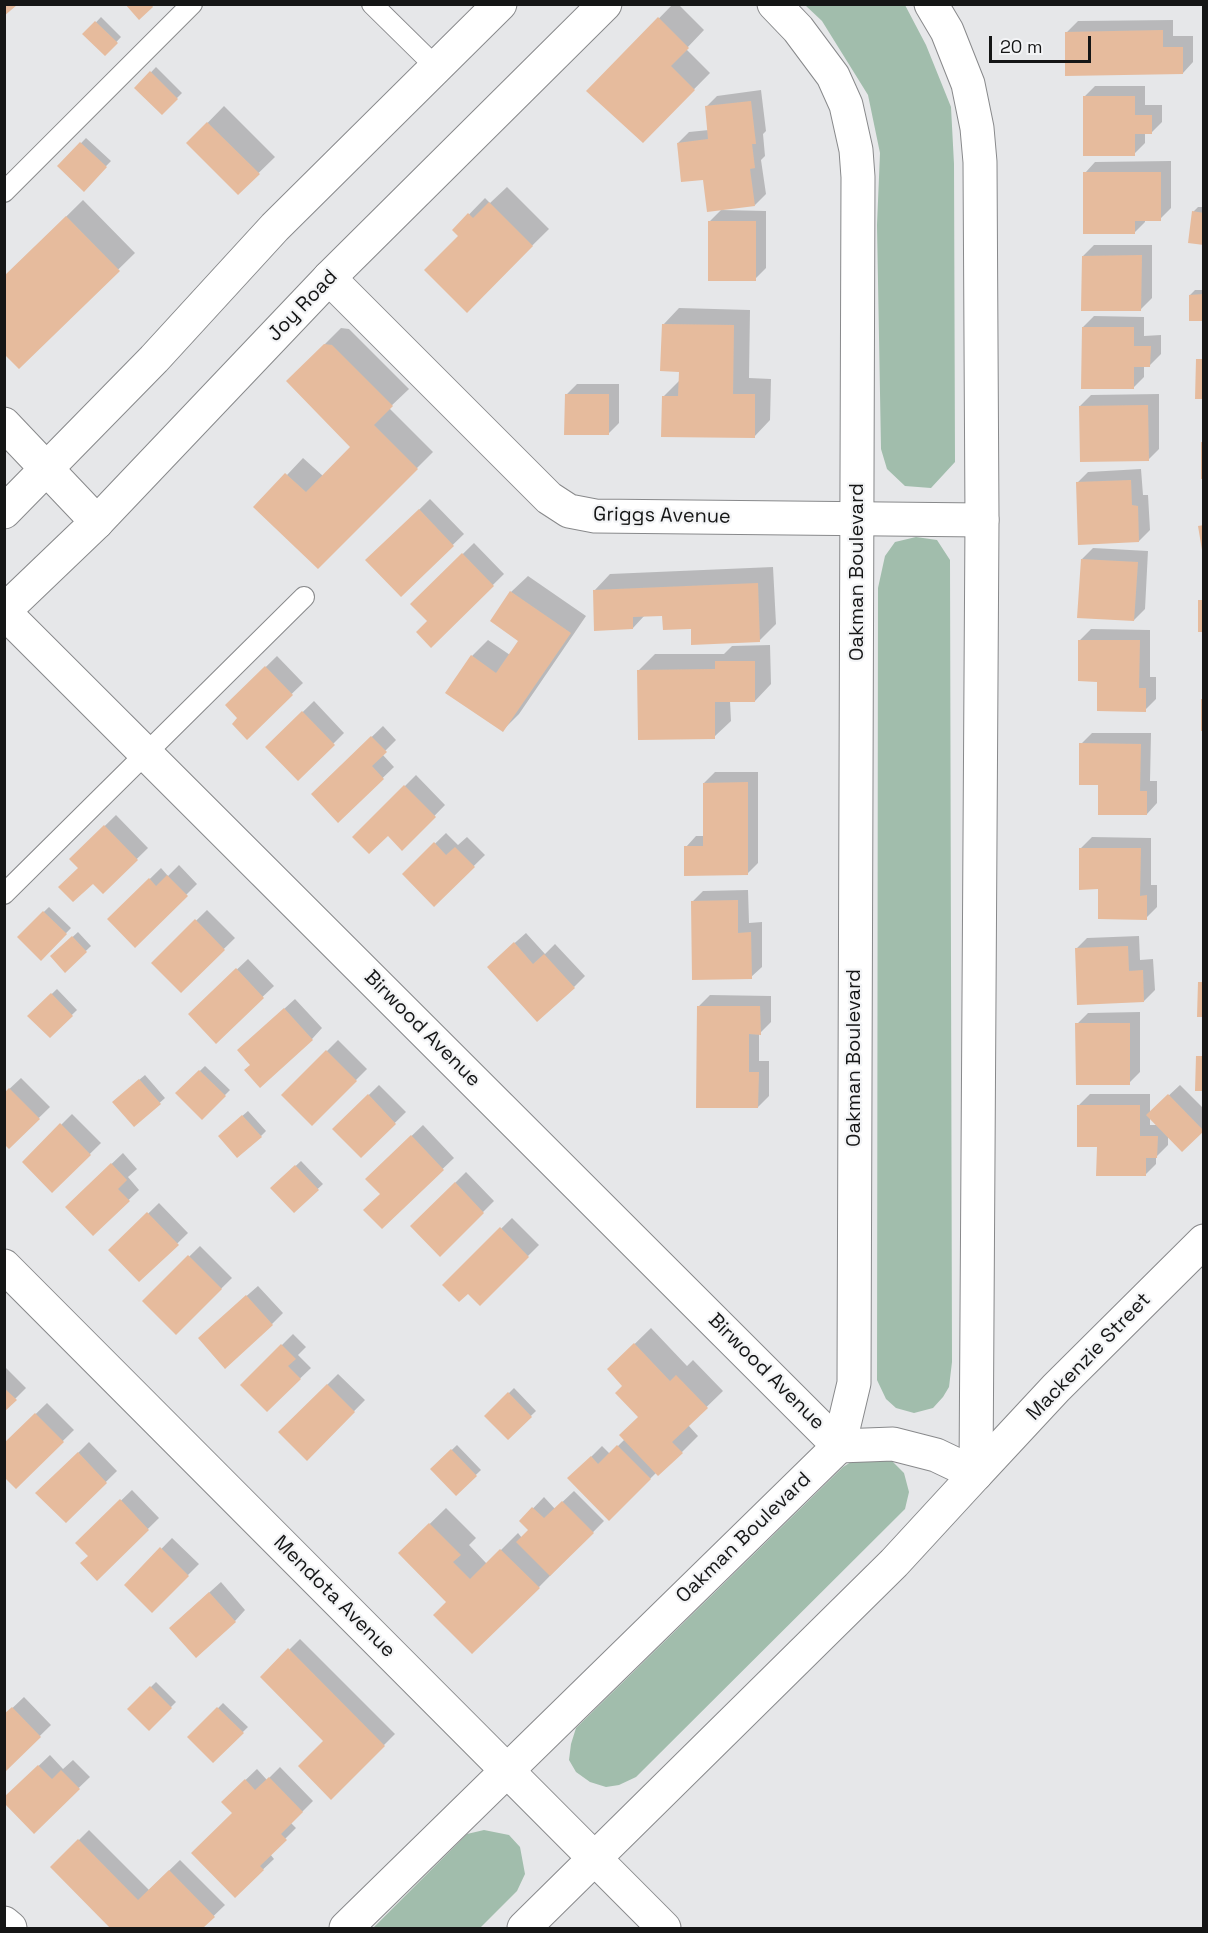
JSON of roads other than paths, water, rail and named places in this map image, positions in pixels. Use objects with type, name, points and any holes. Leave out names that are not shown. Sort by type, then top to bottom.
[{"type":"street","points":[[4,512],[154,359],[275,227],[500,4]]},
{"type":"street","name":"Joy Road","points":[[4,611],[97,522],[329,278],[605,4]]},
{"type":"street","name":"Oakman Boulevard","points":[[346,1929],[839,1446],[854,1383],[858,177],[856,150],[846,105],[833,76],[803,35],[774,4]]},
{"type":"street","points":[[524,1929],[894,1563],[976,1474],[982,520],[980,173],[977,128],[968,84],[947,31],[931,4]]},
{"type":"street","name":"Griggs Avenue","points":[[329,278],[549,498],[569,511],[595,516],[982,520]]},
{"type":"street","points":[[4,424],[97,522]]},
{"type":"street","name":"Birwood Avenue","points":[[4,611],[839,1446]]},
{"type":"street","name":"Mackenzie Street","points":[[976,1474],[1056,1388],[1203,1241]]},
{"type":"street","name":"Mendota Avenue","points":[[4,1266],[664,1929]]},
{"type":"street","points":[[839,1446],[893,1444],[936,1455],[976,1474]]},
{"type":"street","points":[[4,1923],[10,1929]]},
{"type":"lane","points":[[4,192],[192,4]]},
{"type":"lane","points":[[372,4],[436,67]]},
{"type":"lane","points":[[4,894],[304,597]]}]
